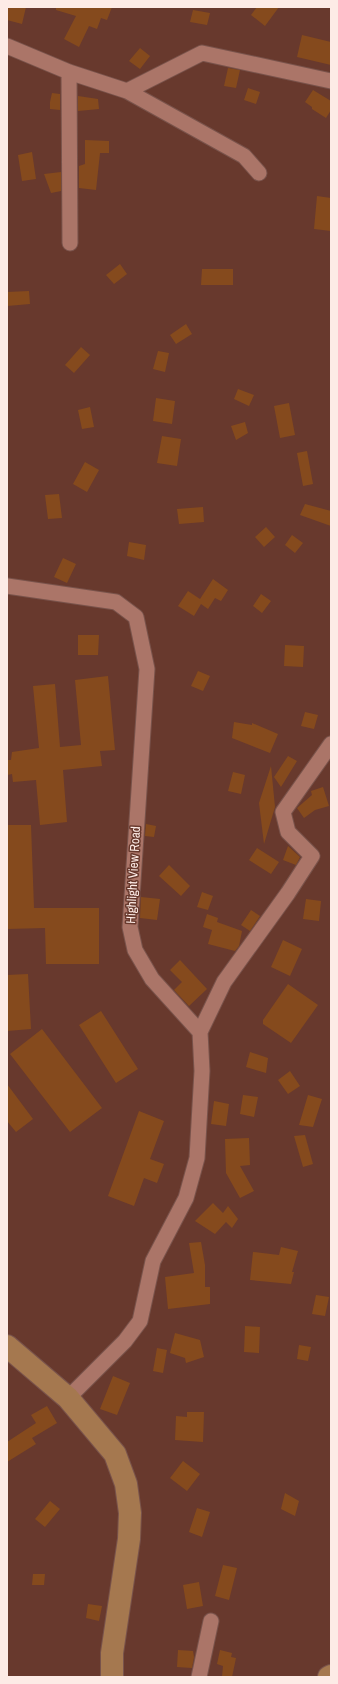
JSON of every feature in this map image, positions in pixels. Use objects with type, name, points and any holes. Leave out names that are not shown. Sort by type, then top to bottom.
[{"type":"main road","points":[[8,1346],[68,1398],[115,1454],[126,1484],[130,1513],[129,1538],[112,1653],[112,1677]]},
{"type":"street","points":[[7,46],[69,72],[126,91],[244,156],[259,173]]},
{"type":"street","points":[[126,91],[202,53],[331,81]]},
{"type":"street","points":[[69,72],[70,243]]},
{"type":"street","name":"Highlight View Road","points":[[7,586],[116,602],[136,617],[147,668],[130,927],[135,950],[152,979],[200,1032]]},
{"type":"street","points":[[68,1398],[125,1341],[140,1321],[153,1262],[186,1198],[197,1158],[202,1072],[200,1032],[224,982],[288,893],[312,856],[288,832],[283,812],[331,744]]},
{"type":"street","points":[[199,1677],[211,1621]]},
{"type":"building","points":[[7,7],[26,7],[22,24],[7,20]]},
{"type":"building","points":[[56,7],[112,7],[107,20],[101,18],[97,29],[89,26],[79,47],[64,39],[76,16],[56,10]]},
{"type":"building","points":[[257,7],[279,7],[265,26],[251,15]]},
{"type":"building","points":[[193,10],[210,13],[207,25],[190,22]]},
{"type":"building","points":[[302,35],[331,42],[331,65],[297,57]]},
{"type":"building","points":[[140,48],[150,56],[140,69],[129,61]]},
{"type":"building","points":[[228,68],[240,70],[236,88],[224,86]]},
{"type":"building","points":[[248,88],[260,92],[256,104],[244,100]]},
{"type":"building","points":[[313,90],[331,101],[331,110],[326,118],[312,109],[312,107],[305,102]]},
{"type":"building","points":[[52,93],[60,94],[60,110],[50,109]]},
{"type":"building","points":[[78,96],[98,99],[99,109],[78,111]]},
{"type":"building","points":[[85,140],[109,141],[109,153],[100,153],[96,190],[79,188],[79,166],[85,164]]},
{"type":"building","points":[[32,152],[36,179],[22,181],[18,155]]},
{"type":"building","points":[[61,172],[61,191],[51,193],[44,174]]},
{"type":"building","points":[[317,196],[331,198],[331,231],[314,229]]},
{"type":"building","points":[[120,264],[127,274],[114,284],[106,275]]},
{"type":"building","points":[[202,269],[233,269],[233,285],[201,285]]},
{"type":"building","points":[[29,291],[30,304],[7,306],[7,292]]},
{"type":"building","points":[[186,324],[192,334],[176,344],[170,335]]},
{"type":"building","points":[[81,347],[90,355],[74,373],[65,365]]},
{"type":"building","points":[[158,351],[169,353],[165,372],[153,369]]},
{"type":"building","points":[[238,389],[254,395],[249,406],[234,399]]},
{"type":"building","points":[[156,398],[175,401],[172,424],[153,421]]},
{"type":"building","points":[[289,403],[295,435],[280,438],[274,406]]},
{"type":"building","points":[[90,407],[94,427],[82,429],[78,410]]},
{"type":"building","points":[[245,422],[248,433],[236,440],[231,426]]},
{"type":"building","points":[[162,436],[181,439],[177,466],[157,463]]},
{"type":"building","points":[[307,451],[313,484],[303,486],[297,453]]},
{"type":"building","points":[[85,462],[99,470],[87,492],[73,484]]},
{"type":"building","points":[[59,494],[62,518],[48,519],[45,495]]},
{"type":"building","points":[[305,504],[331,511],[331,526],[300,515]]},
{"type":"building","points":[[203,507],[204,522],[179,524],[177,509]]},
{"type":"building","points":[[266,527],[275,537],[264,547],[255,537]]},
{"type":"building","points":[[292,535],[303,543],[295,553],[285,545]]},
{"type":"building","points":[[129,542],[146,545],[144,560],[127,556]]},
{"type":"building","points":[[63,558],[76,564],[67,583],[54,577]]},
{"type":"building","points":[[213,579],[228,590],[221,601],[215,598],[208,609],[201,604],[194,616],[178,606],[188,591],[200,599]]},
{"type":"building","points":[[261,594],[271,601],[262,613],[253,606]]},
{"type":"building","points":[[78,635],[99,635],[98,655],[78,655]]},
{"type":"building","points":[[285,645],[304,646],[303,667],[284,666]]},
{"type":"building","points":[[198,671],[210,676],[203,691],[191,686]]},
{"type":"building","points":[[108,676],[115,750],[100,751],[102,766],[63,770],[67,822],[40,825],[36,780],[13,782],[12,774],[7,775],[7,760],[11,760],[12,752],[39,748],[33,686],[55,684],[60,747],[81,745],[75,680]]},
{"type":"building","points":[[305,712],[318,715],[314,729],[301,726]]},
{"type":"building","points":[[234,722],[252,725],[252,723],[278,734],[270,753],[232,738]]},
{"type":"building","points":[[288,756],[297,761],[281,787],[274,777]]},
{"type":"building","points":[[271,766],[275,807],[264,844],[259,803]]},
{"type":"building","points":[[233,772],[245,775],[241,794],[228,791]]},
{"type":"building","points":[[323,787],[329,806],[315,810],[304,818],[297,808],[312,795],[311,791]]},
{"type":"building","points":[[146,824],[156,826],[154,837],[145,836]]},
{"type":"building","points":[[7,825],[31,825],[34,908],[99,908],[99,964],[46,964],[45,928],[7,929]]},
{"type":"building","points":[[288,846],[300,857],[296,865],[283,860]]},
{"type":"building","points":[[257,848],[279,862],[271,874],[249,860]]},
{"type":"building","points":[[169,865],[190,886],[181,896],[159,876]]},
{"type":"building","points":[[202,892],[213,896],[208,910],[197,907]]},
{"type":"building","points":[[141,897],[160,899],[157,920],[140,918]]},
{"type":"building","points":[[306,899],[321,901],[319,921],[303,919]]},
{"type":"building","points":[[251,910],[260,916],[250,931],[241,925]]},
{"type":"building","points":[[207,914],[218,918],[217,922],[242,931],[239,946],[235,951],[208,944],[212,930],[203,927]]},
{"type":"building","points":[[283,940],[302,949],[290,976],[271,967]]},
{"type":"building","points":[[180,960],[207,989],[189,1006],[174,990],[182,982],[170,970]]},
{"type":"building","points":[[28,974],[31,1029],[7,1031],[7,975]]},
{"type":"building","points":[[288,984],[318,1005],[291,1043],[263,1024],[263,1020]]},
{"type":"building","points":[[101,1011],[138,1069],[116,1083],[79,1025]]},
{"type":"building","points":[[42,1029],[102,1108],[70,1132],[10,1054]]},
{"type":"building","points":[[250,1052],[268,1058],[266,1073],[246,1067]]},
{"type":"building","points":[[290,1071],[300,1086],[288,1094],[278,1080]]},
{"type":"building","points":[[7,1084],[33,1119],[16,1132],[7,1121]]},
{"type":"building","points":[[243,1095],[258,1097],[254,1117],[240,1114]]},
{"type":"building","points":[[308,1095],[322,1099],[313,1127],[299,1125]]},
{"type":"building","points":[[214,1101],[229,1104],[226,1126],[211,1124]]},
{"type":"building","points":[[139,1111],[164,1121],[150,1159],[164,1164],[157,1183],[144,1178],[134,1206],[108,1196]]},
{"type":"building","points":[[305,1135],[313,1164],[303,1167],[294,1136]]},
{"type":"building","points":[[249,1138],[250,1165],[240,1166],[254,1191],[240,1198],[226,1173],[225,1139]]},
{"type":"building","points":[[213,1203],[223,1213],[228,1206],[238,1219],[232,1228],[226,1222],[215,1234],[195,1221]]},
{"type":"building","points":[[201,1242],[205,1265],[205,1287],[210,1287],[210,1304],[168,1309],[165,1277],[194,1273],[189,1243]]},
{"type":"building","points":[[281,1247],[298,1251],[292,1272],[294,1272],[291,1284],[250,1280],[253,1252],[279,1255]]},
{"type":"building","points":[[316,1295],[329,1297],[325,1316],[312,1314]]},
{"type":"building","points":[[245,1326],[260,1327],[259,1353],[244,1352]]},
{"type":"building","points":[[175,1333],[200,1340],[204,1357],[186,1363],[185,1358],[170,1353]]},
{"type":"building","points":[[299,1345],[311,1347],[308,1361],[297,1359]]},
{"type":"building","points":[[157,1348],[167,1350],[163,1373],[153,1371]]},
{"type":"building","points":[[113,1376],[130,1383],[117,1415],[100,1409]]},
{"type":"building","points":[[47,1406],[57,1423],[32,1438],[36,1444],[7,1462],[7,1442],[36,1423],[31,1415]]},
{"type":"building","points":[[187,1412],[204,1412],[203,1442],[175,1440],[176,1416],[187,1417]]},
{"type":"building","points":[[183,1461],[200,1474],[187,1491],[170,1478]]},
{"type":"building","points":[[285,1493],[299,1501],[295,1516],[281,1509]]},
{"type":"building","points":[[50,1501],[60,1509],[45,1527],[35,1519]]},
{"type":"building","points":[[197,1508],[210,1512],[202,1537],[189,1532]]},
{"type":"building","points":[[223,1565],[237,1568],[229,1600],[215,1596]]},
{"type":"building","points":[[33,1574],[45,1574],[44,1585],[32,1585]]},
{"type":"building","points":[[199,1582],[203,1606],[187,1609],[183,1585]]},
{"type":"building","points":[[88,1604],[102,1606],[99,1621],[86,1618]]},
{"type":"building","points":[[178,1650],[193,1651],[194,1657],[192,1668],[177,1667]]},
{"type":"building","points":[[220,1650],[232,1653],[231,1657],[236,1658],[232,1677],[222,1677],[223,1666],[217,1664]]}]
